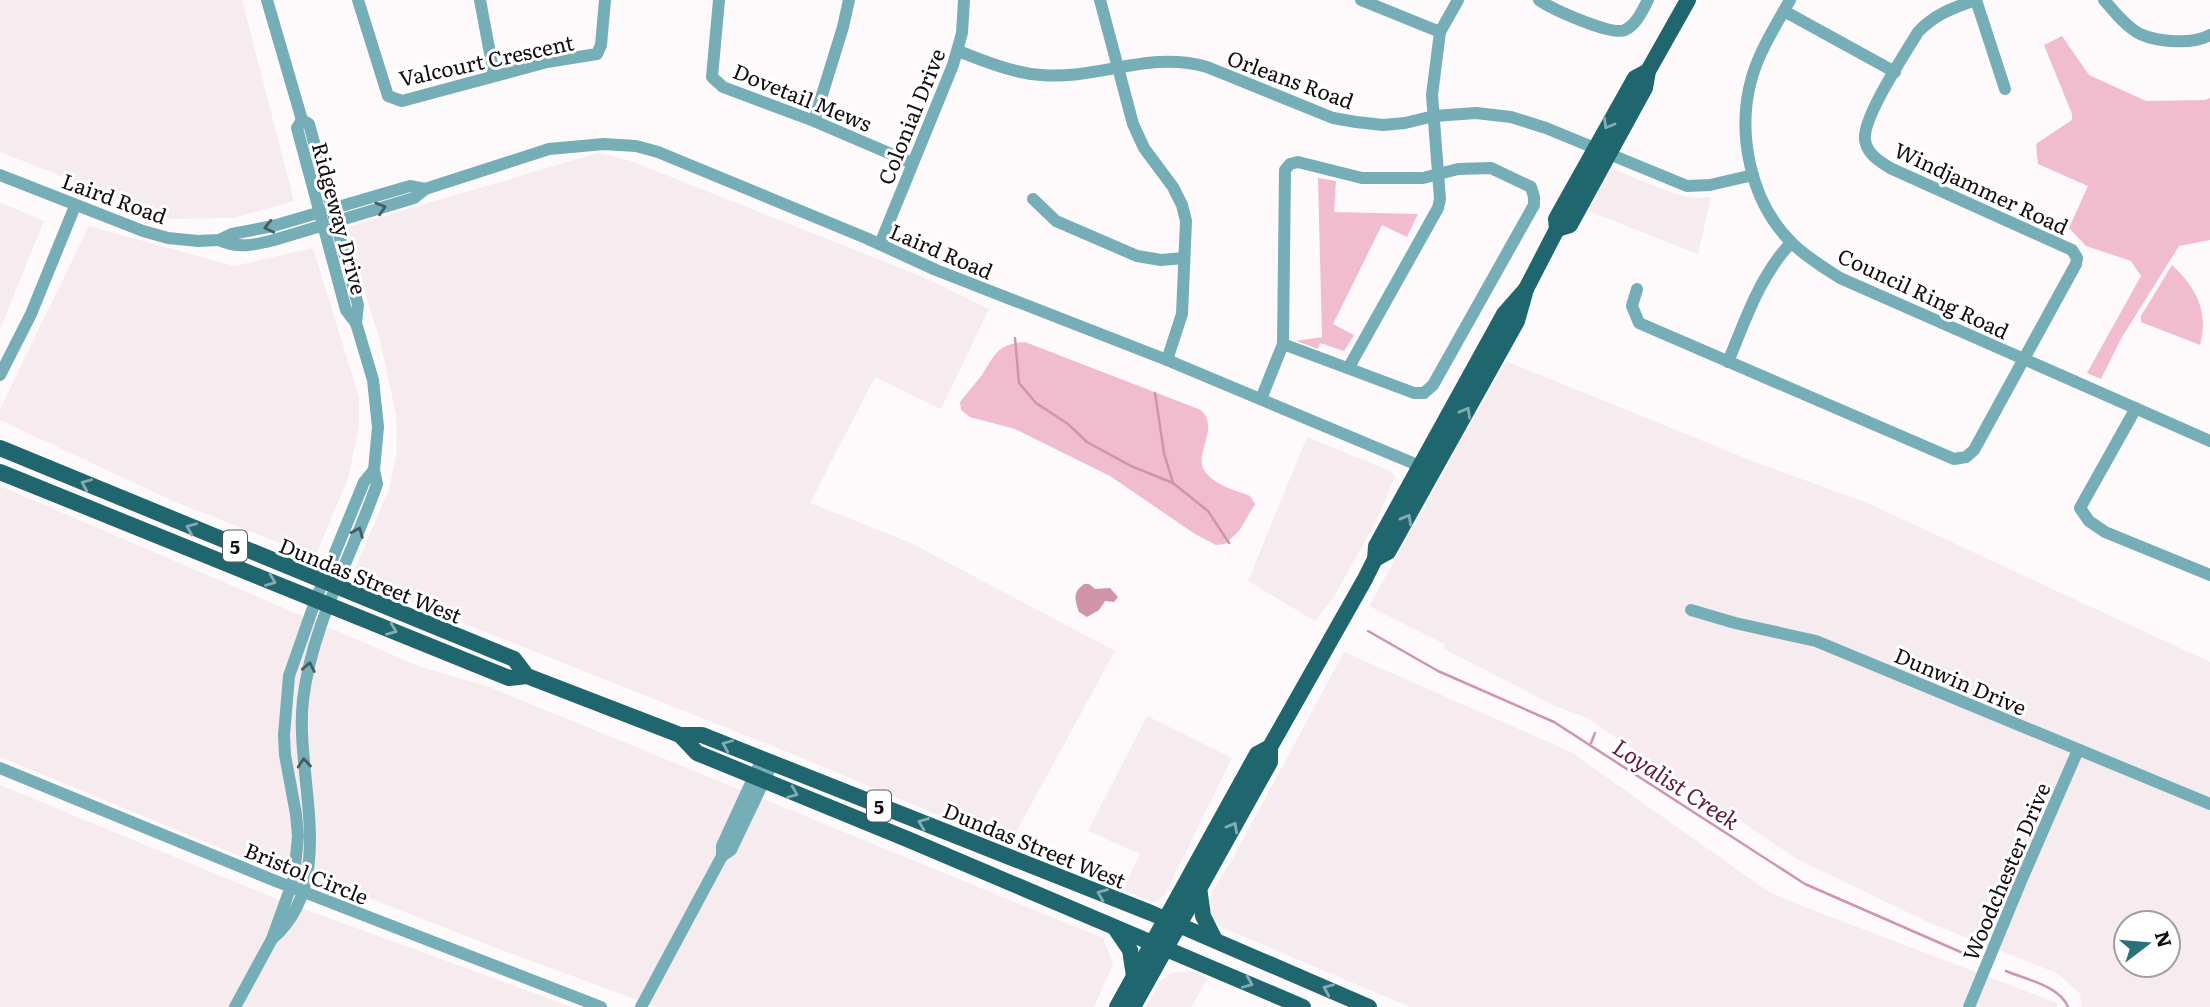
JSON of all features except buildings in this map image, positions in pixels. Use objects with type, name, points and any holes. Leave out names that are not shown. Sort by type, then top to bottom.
[{"type":"main road","points":[[1172,922],[1199,887],[1270,762],[1270,747],[1375,559],[1388,552],[1427,469],[1517,321],[1526,289],[1557,229],[1556,219],[1602,151],[1635,78],[1648,71],[1688,0]]},
{"type":"main road","name":"Dundas Street West","points":[[0,448],[326,592]]},
{"type":"main road","name":"Dundas Street West","points":[[0,471],[514,659],[527,676],[680,735],[702,734],[1216,940],[1369,1007]]},
{"type":"main road","name":"Dundas Street West","points":[[680,735],[697,753],[1303,1007]]},
{"type":"main road","points":[[1116,1007],[1140,979],[1172,922],[1257,754],[1270,747]]},
{"type":"main road","points":[[1199,887],[1203,916],[1216,940]]},
{"type":"main road","points":[[1114,926],[1130,950],[1140,979],[1133,1007]]},
{"type":"main road","points":[[1140,979],[1178,963],[1194,960]]},
{"type":"street","name":"Ridgeway Drive","points":[[267,0],[302,120],[309,124],[327,218],[358,305],[356,323],[373,380],[379,441],[374,470],[377,484],[326,592]]},
{"type":"street","name":"Valcourt Crescent","points":[[358,0],[388,96],[402,101],[547,62],[597,54],[601,45],[605,0]]},
{"type":"street","points":[[480,0],[494,75]]},
{"type":"street","name":"Dovetail Mews","points":[[719,0],[712,77],[723,87],[814,121],[912,163]]},
{"type":"street","points":[[814,121],[849,0]]},
{"type":"street","name":"Colonial Drive","points":[[880,244],[958,51],[964,0]]},
{"type":"street","points":[[1100,0],[1133,124],[1144,148],[1166,175],[1182,205],[1186,221],[1182,314],[1167,360]]},
{"type":"street","points":[[1361,0],[1440,32]]},
{"type":"street","points":[[1349,367],[1438,208],[1440,199],[1432,95],[1440,32],[1458,0]]},
{"type":"street","points":[[1539,0],[1607,30],[1623,31],[1636,23],[1648,0]]},
{"type":"street","points":[[1976,0],[2006,89]]},
{"type":"street","name":"Windjammer Road","points":[[1637,289],[1632,306],[1639,323],[1954,460],[1966,457],[1974,450],[2076,264],[2075,254],[2072,250],[1890,168],[1870,152],[1865,141],[1866,123],[1917,32],[1930,19],[1944,11],[1976,0]]},
{"type":"street","points":[[2104,0],[2140,33],[2185,41],[2210,36]]},
{"type":"street","points":[[1787,6],[1895,72]]},
{"type":"street","name":"Council Ring Road","points":[[1787,6],[1757,63],[1748,94],[1745,127],[1753,175],[1768,211],[1791,243],[1840,278],[2210,440]]},
{"type":"street","name":"Orleans Road","points":[[958,51],[1011,70],[1041,75],[1159,61],[1186,61],[1333,118],[1383,125],[1434,116],[1476,113],[1511,117],[1546,128],[1687,186],[1710,185],[1753,175]]},
{"type":"street","name":"Laird Road","points":[[0,175],[143,232],[198,241],[219,240],[232,234],[327,218],[414,198],[425,189],[549,149],[604,144],[636,146],[674,158],[936,270],[1167,360],[1427,469]]},
{"type":"street","points":[[1261,399],[1283,344],[1283,200],[1287,167],[1298,162],[1362,178],[1423,177],[1458,169],[1491,168],[1531,187],[1534,205],[1433,385],[1424,393],[1414,393],[1283,344]]},
{"type":"street","points":[[1033,199],[1056,222],[1137,257],[1161,260],[1184,258]]},
{"type":"street","points":[[0,375],[32,314],[75,206]]},
{"type":"street","points":[[1728,362],[1753,302],[1779,255],[1791,243]]},
{"type":"street","points":[[2136,408],[2080,508],[2089,521],[2105,532],[2210,575]]},
{"type":"street","points":[[297,888],[298,836],[285,755],[285,710],[289,676],[326,592]]},
{"type":"street","points":[[234,1007],[251,981],[272,939],[285,927],[297,888],[309,867],[301,715],[310,657],[326,592]]},
{"type":"street","name":"Dunwin Drive","points":[[1691,610],[1816,641],[2210,804]]},
{"type":"street","name":"Woodchester Drive","points":[[1969,1007],[2078,750]]},
{"type":"street","points":[[641,1007],[722,856],[722,846],[767,762]]},
{"type":"street","name":"Bristol Circle","points":[[0,768],[601,1007]]},
{"type":"shaded area","points":[[0,0],[242,0],[294,201],[233,218],[170,219],[0,152]]},
{"type":"shaded area","points":[[2062,36],[2089,75],[2146,101],[2210,98],[2210,240],[2179,246],[2122,337],[2101,379],[2087,373],[2141,276],[2131,261],[2086,246],[2069,228],[2088,186],[2038,164],[2036,144],[2072,120],[2044,45]]},
{"type":"shaded area","points":[[598,153],[628,160],[923,277],[989,309],[941,409],[875,377],[810,503],[911,543],[1115,651],[1009,845],[795,755],[373,587],[353,573],[389,489],[397,451],[396,415],[380,340],[344,228]]},
{"type":"shaded area","points":[[1614,170],[1675,194],[1696,198],[1711,197],[1698,254],[1588,211],[1610,171]]},
{"type":"shaded area","points":[[1318,178],[1336,181],[1334,212],[1418,214],[1407,237],[1382,225],[1333,324],[1354,335],[1344,351],[1320,343],[1318,349],[1296,341],[1322,337]]},
{"type":"shaded area","points":[[0,202],[44,221],[0,329]]},
{"type":"shaded area","points":[[89,226],[234,266],[313,248],[359,397],[359,426],[348,479],[315,557],[175,502],[0,420],[0,409]]},
{"type":"shaded area","points":[[2172,265],[2188,282],[2198,301],[2203,322],[2200,345],[2141,322],[2141,316]]},
{"type":"shaded area","points":[[1025,342],[1201,410],[1208,425],[1202,459],[1206,473],[1221,484],[1250,496],[1255,504],[1239,531],[1225,544],[1216,545],[1195,534],[1110,476],[1015,429],[970,417],[961,410],[960,402],[998,351],[1009,345]]},
{"type":"shaded area","points":[[1506,361],[1752,461],[1865,502],[2210,662],[2210,1007],[2082,1007],[2080,994],[2057,973],[1930,923],[1797,859],[1585,717],[1555,706],[1444,649],[1444,644],[1369,606],[1459,440],[1468,429]]},
{"type":"shaded area","points":[[1307,437],[1392,472],[1395,477],[1376,521],[1334,597],[1315,621],[1248,581]]},
{"type":"shaded area","points":[[0,486],[421,667],[489,687],[1103,938],[1113,964],[1094,1007],[656,1007],[321,879],[249,860],[0,757]]},
{"type":"shaded area","points":[[1084,584],[1095,589],[1110,588],[1118,597],[1114,602],[1105,601],[1099,610],[1087,617],[1079,612],[1076,600],[1076,593]]},
{"type":"shaded area","points":[[1344,652],[1571,752],[1766,890],[2057,1003],[2057,1007],[1410,1007],[1219,926],[1211,919],[1209,908],[1213,890]]},
{"type":"shaded area","points":[[1147,716],[1232,758],[1164,896],[1154,902],[1123,890],[1140,854],[1088,831]]},
{"type":"shaded area","points":[[0,785],[274,898],[572,1007],[0,1007]]},
{"type":"shaded area","points":[[1190,971],[1208,978],[1191,1007],[1146,1007],[1160,981],[1174,972]]},
{"type":"waterway","points":[[1015,338],[1019,383],[1036,403],[1068,424],[1087,442],[1131,466],[1173,483],[1208,511],[1229,543]]},
{"type":"waterway","points":[[1155,393],[1164,453],[1173,483]]},
{"type":"waterway","name":"Loyalist Creek","points":[[1368,631],[1438,671],[1554,722],[1805,884],[1972,957]]},
{"type":"waterway","points":[[1591,743],[1595,733]]},
{"type":"waterway","name":"Loyalist Creek","points":[[2006,971],[2050,988],[2068,1007]]}]
